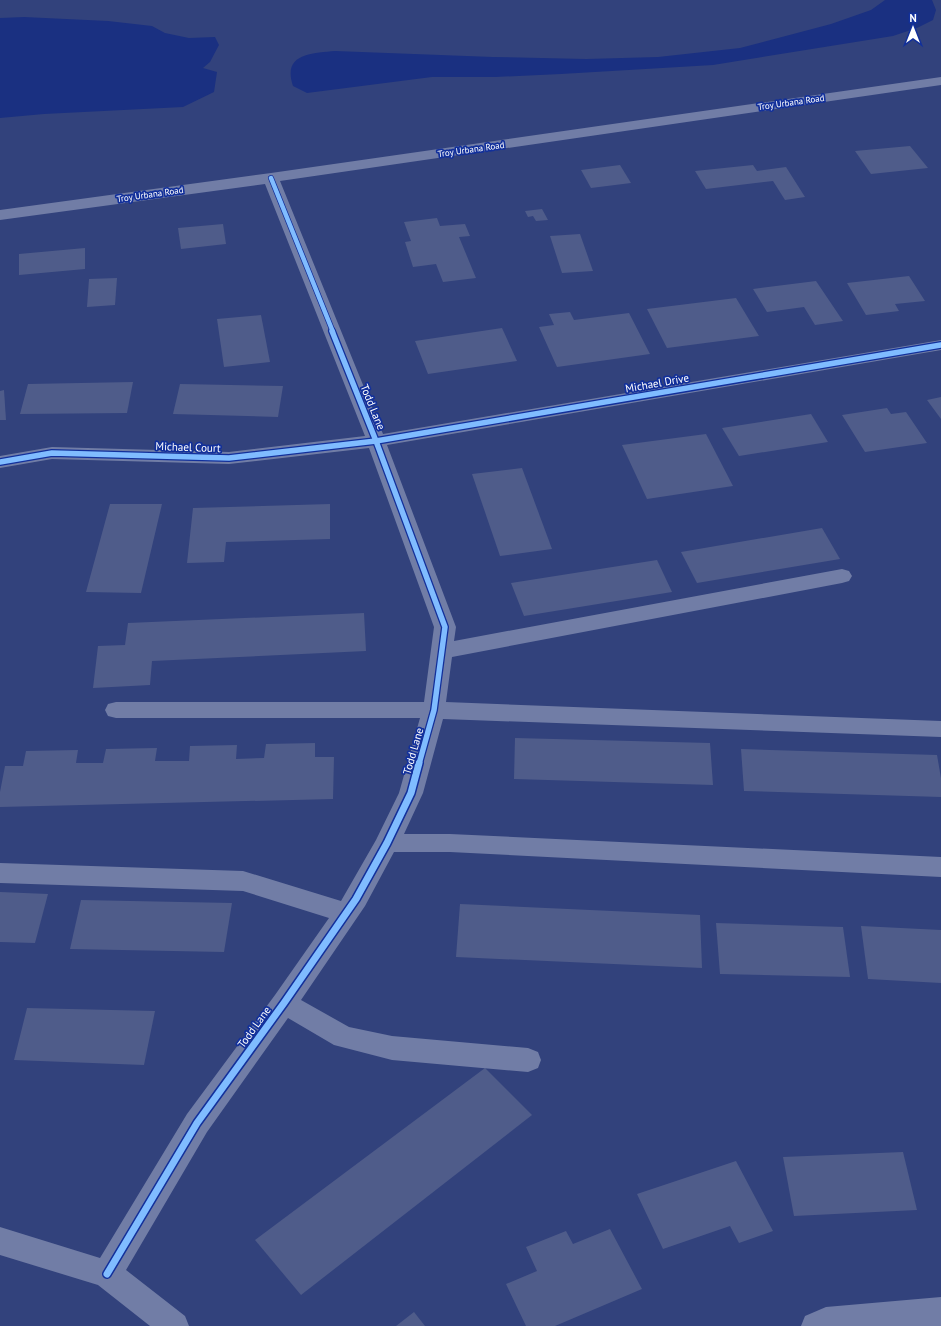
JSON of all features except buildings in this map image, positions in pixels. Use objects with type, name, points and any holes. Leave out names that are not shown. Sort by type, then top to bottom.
[{"type":"street","name":"Troy Urbana Road","points":[[0,215],[271,178],[941,81]]},
{"type":"street","name":"Todd Lane","points":[[107,1274],[197,1123],[284,1004],[356,899],[387,843],[411,793],[434,710],[445,627],[376,441],[271,178]]},
{"type":"street","name":"Michael Drive","points":[[376,441],[941,345]]},
{"type":"street","name":"Michael Court","points":[[0,462],[52,452],[229,458],[376,441]]},
{"type":"street","points":[[442,651],[842,576]]},
{"type":"street","points":[[116,710],[434,710],[941,729]]},
{"type":"street","points":[[387,843],[450,843],[941,867]]},
{"type":"street","points":[[0,873],[243,881],[346,913]]},
{"type":"street","points":[[284,1004],[343,1037],[385,1047],[528,1060]]},
{"type":"street","points":[[0,1241],[107,1274],[174,1326]]},
{"type":"street","points":[[816,1326],[826,1322],[941,1312]]},
{"type":"shaded area","points":[[885,0],[932,0],[936,10],[933,20],[917,28],[893,36],[713,65],[495,77],[432,77],[307,93],[293,86],[291,75],[292,67],[295,61],[301,57],[335,51],[586,59],[658,57],[740,48],[831,24],[871,10]]},
{"type":"shaded area","points":[[24,17],[108,21],[152,26],[165,33],[189,38],[215,37],[219,45],[210,62],[203,68],[217,72],[214,92],[183,107],[44,114],[0,118],[0,18]]},
{"type":"cycle path","points":[[107,1274],[197,1123],[284,1003],[356,899],[387,843],[411,793],[434,710],[445,627],[376,441],[271,178]]},
{"type":"cycle path","points":[[0,462],[52,453],[229,458],[376,441],[941,345]]}]
